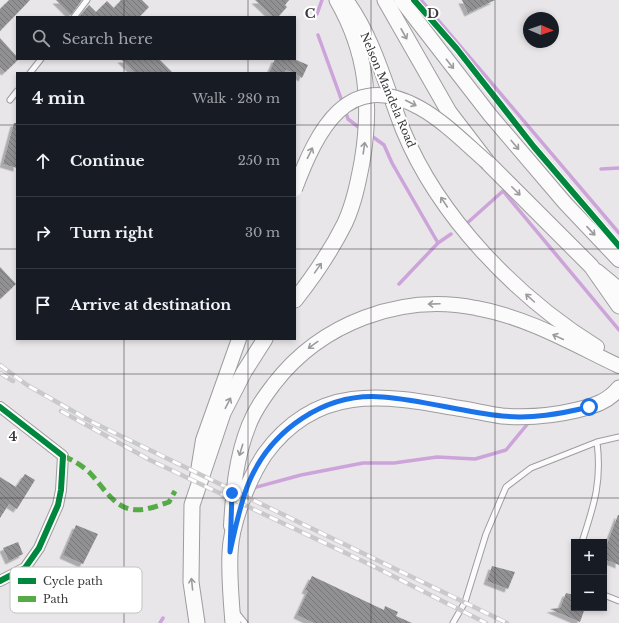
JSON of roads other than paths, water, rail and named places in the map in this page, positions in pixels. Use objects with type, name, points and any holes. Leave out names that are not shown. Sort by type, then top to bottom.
[{"type":"main road","points":[[296,299],[328,255],[345,222],[357,191],[368,122],[366,88],[362,61],[349,20],[337,0]]},
{"type":"main road","name":"Nelson Mandela Road","points":[[346,0],[374,52],[404,132],[426,176],[457,222],[494,266],[536,303],[580,337],[619,361]]},
{"type":"main road","points":[[385,0],[449,112],[488,163]]},
{"type":"main road","points":[[401,0],[490,115],[565,203],[619,260]]},
{"type":"main road","points":[[296,188],[314,144],[336,112],[353,101],[365,97],[383,95],[402,98],[422,108],[488,163],[591,266],[619,289]]},
{"type":"main road","points":[[591,266],[619,306]]},
{"type":"main road","points":[[233,623],[230,552],[232,493],[239,456],[249,424],[262,400],[285,370],[313,344],[376,312],[405,306],[443,304],[475,307],[506,314],[619,366]]},
{"type":"main road","points":[[197,623],[191,582],[192,505],[203,440],[239,340]]},
{"type":"main road","points":[[192,505],[222,413],[244,372],[264,340]]},
{"type":"main road","points":[[230,552],[238,516],[249,482],[259,463],[285,430],[304,416],[325,406],[349,399],[381,396],[501,416],[533,417],[563,414],[606,401],[619,388]]},
{"type":"street","points":[[0,407],[63,456],[61,490],[58,505],[39,548],[26,567]]},
{"type":"street","points":[[0,581],[10,576]]},
{"type":"lane","points":[[75,16],[87,0]]},
{"type":"lane","points":[[31,72],[40,60]]},
{"type":"lane","points":[[10,100],[16,92]]},
{"type":"lane","points":[[453,623],[464,602],[486,534],[506,488],[531,468],[597,442],[619,437]]},
{"type":"lane","points":[[583,539],[597,496],[600,464],[597,442]]},
{"type":"lane","points":[[607,596],[619,601]]},
{"type":"lane","points":[[232,606],[245,623]]},
{"type":"waterway","points":[[317,14],[322,0]]},
{"type":"waterway","points":[[421,0],[619,233]]},
{"type":"waterway","points":[[318,35],[343,104]]},
{"type":"waterway","points":[[345,110],[348,119],[361,129]]},
{"type":"waterway","points":[[369,134],[384,145],[392,163],[438,243]]},
{"type":"waterway","points":[[601,169],[619,168]]},
{"type":"waterway","points":[[465,225],[503,191],[619,330]]},
{"type":"waterway","points":[[399,284],[438,243],[451,234]]},
{"type":"waterway","points":[[253,488],[301,475],[363,463],[394,463],[437,457],[475,459],[506,450],[530,421]]},
{"type":"waterway","points":[[160,623],[163,618]]},
{"type":"railway","points":[[0,365],[27,385],[92,422],[507,623]]},
{"type":"railway","points":[[0,373],[13,381]]},
{"type":"railway","points":[[61,411],[150,460],[373,566],[486,623]]}]
